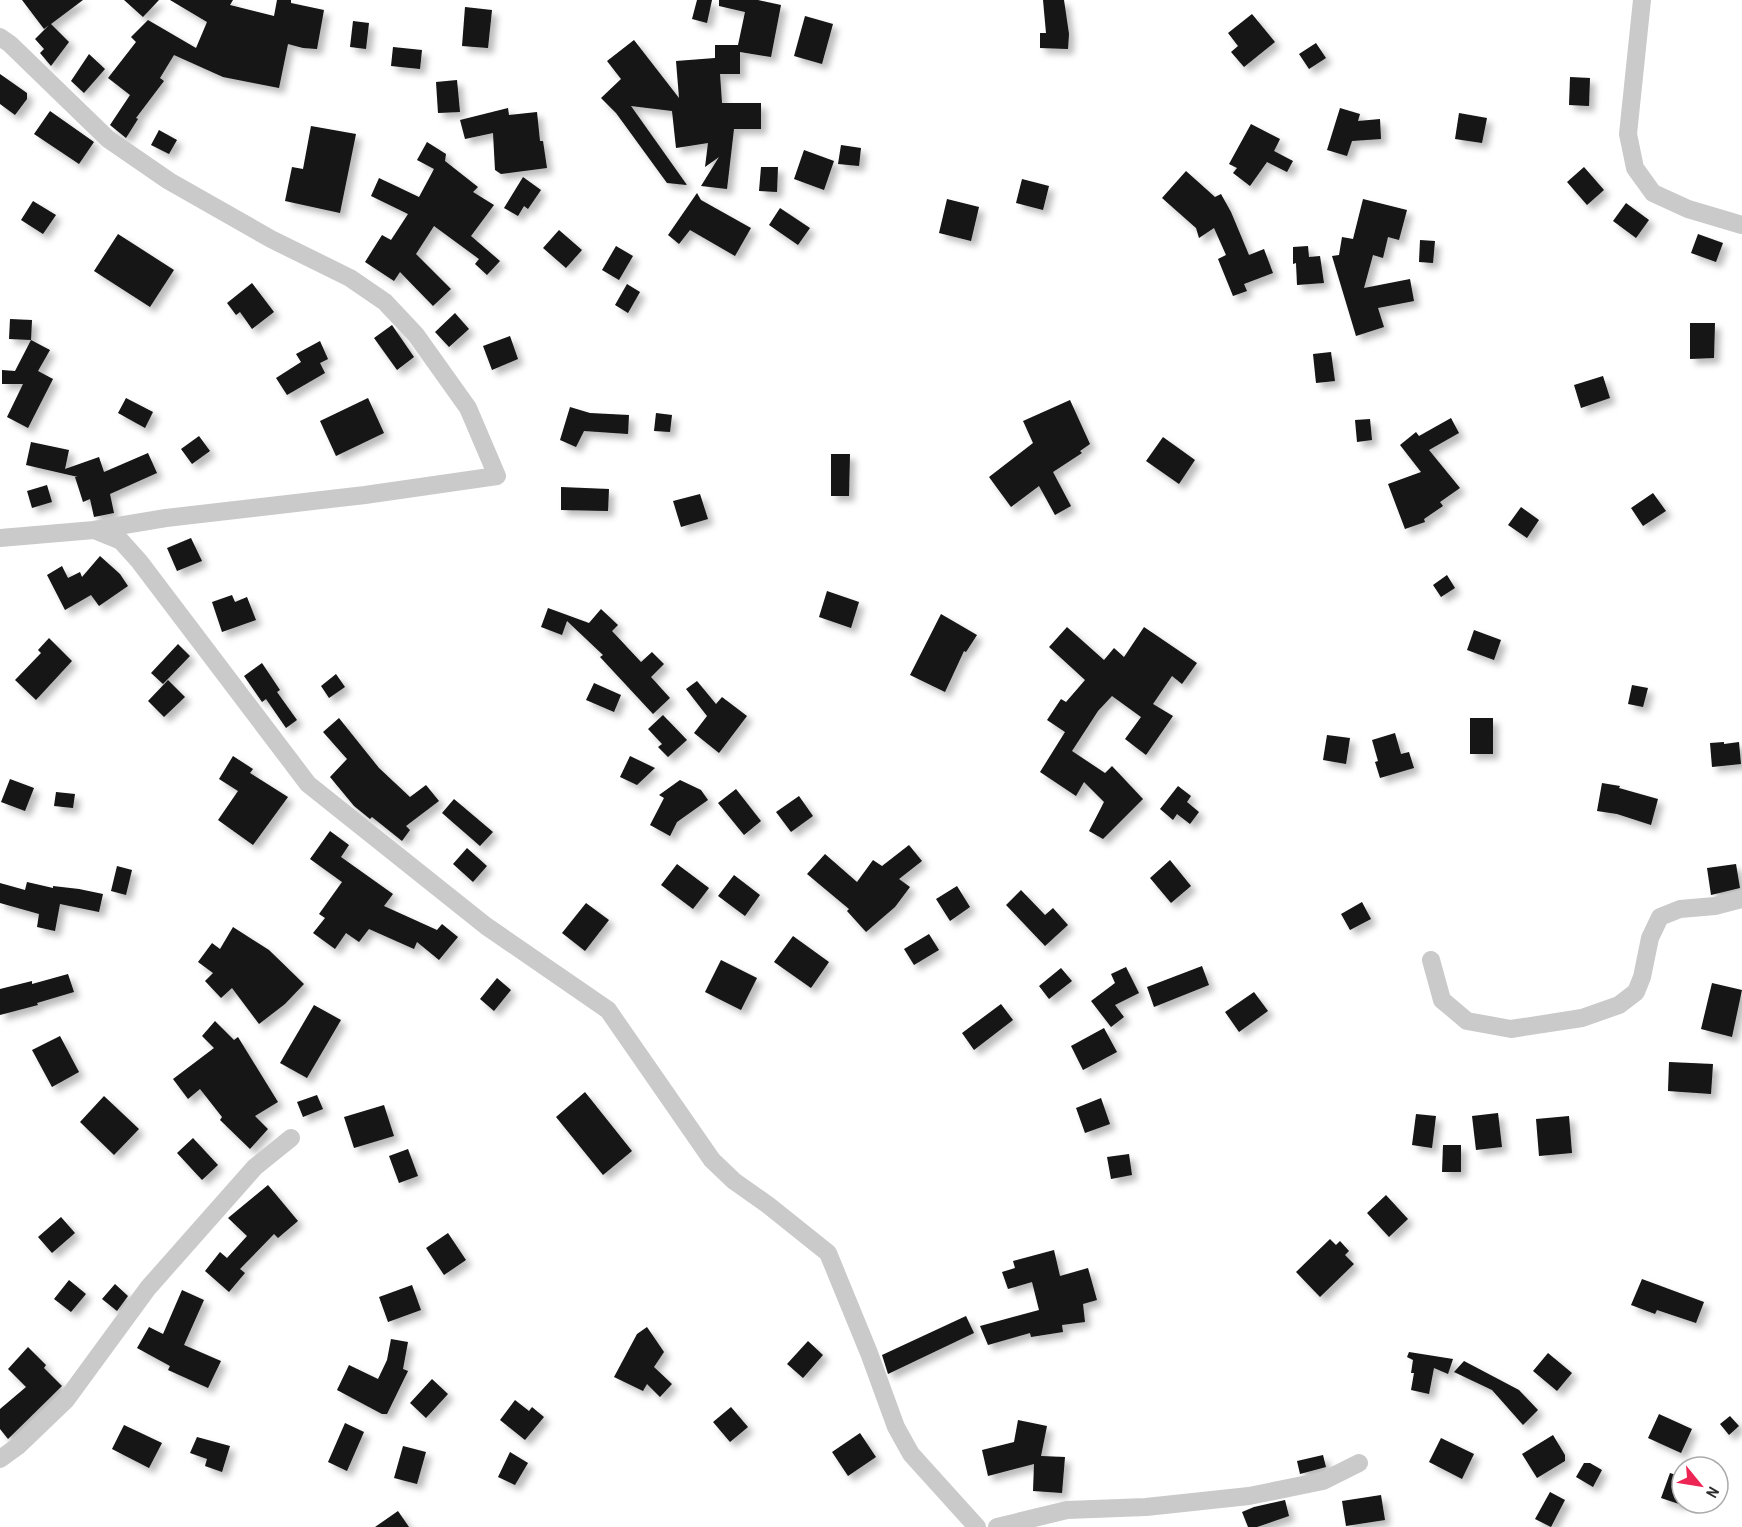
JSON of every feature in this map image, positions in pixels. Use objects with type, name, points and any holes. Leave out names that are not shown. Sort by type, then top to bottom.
[{"type":"street","points":[[1642,0],[1628,134],[1635,168],[1653,193],[1688,209],[1742,225]]},
{"type":"street","points":[[0,37],[108,139],[169,181],[272,239],[350,278],[385,302],[416,335],[468,408],[497,476],[365,495],[166,518],[94,530],[0,538]]},
{"type":"street","points":[[94,530],[121,541],[139,561],[309,783],[486,926],[608,1010],[712,1160],[734,1181],[768,1204],[828,1253],[896,1427],[911,1454],[977,1527]]},
{"type":"street","points":[[1431,960],[1442,999],[1467,1021],[1511,1029],[1582,1018],[1619,1005],[1636,992],[1642,977],[1650,938],[1660,917],[1680,909],[1715,906],[1742,899]]},
{"type":"street","points":[[0,1459],[18,1446],[66,1400],[148,1288],[255,1167],[291,1138]]},
{"type":"street","points":[[997,1527],[1067,1510],[1146,1507],[1249,1496],[1323,1481],[1359,1463]]},
{"type":"building","points":[[22,0],[83,0],[51,24],[69,42],[51,66],[40,53],[44,49],[35,39],[49,25],[44,29]]},
{"type":"building","points":[[124,0],[159,0],[143,17]]},
{"type":"building","points":[[170,0],[233,0],[230,5],[274,16],[277,0],[291,0],[291,3],[324,10],[317,49],[288,44],[279,88],[223,77],[174,55],[160,78],[164,81],[136,118],[138,119],[126,138],[110,125],[130,95],[108,78],[136,42],[131,37],[148,20],[196,48],[207,22]]},
{"type":"building","points":[[697,0],[712,0],[707,23],[692,19]]},
{"type":"building","points":[[719,0],[758,0],[781,5],[771,57],[740,52],[740,74],[720,74],[722,103],[761,103],[761,129],[734,129],[727,189],[701,186],[719,157],[705,167],[708,143],[676,148],[672,111],[631,106],[687,185],[667,183],[616,113],[601,98],[621,79],[607,61],[634,40],[679,98],[676,61],[715,58],[715,45],[738,45],[745,12],[719,6]]},
{"type":"building","points":[[1043,0],[1064,0],[1069,34],[1068,49],[1040,48],[1040,33],[1046,33]]},
{"type":"building","points":[[465,7],[492,10],[488,48],[462,46]]},
{"type":"building","points":[[1252,14],[1275,42],[1244,67],[1231,52],[1238,46],[1228,33]]},
{"type":"building","points":[[805,16],[833,24],[822,64],[794,56]]},
{"type":"building","points":[[353,21],[369,23],[366,49],[350,47]]},
{"type":"building","points":[[1316,43],[1326,58],[1309,69],[1299,54]]},
{"type":"building","points":[[393,47],[422,50],[420,69],[391,66]]},
{"type":"building","points":[[89,54],[105,69],[84,93],[71,81]]},
{"type":"building","points":[[0,74],[27,93],[27,99],[15,115],[0,104]]},
{"type":"building","points":[[1570,77],[1590,78],[1589,106],[1569,105]]},
{"type":"building","points":[[457,80],[460,112],[438,113],[436,82]]},
{"type":"building","points":[[508,108],[509,115],[537,112],[540,141],[543,141],[547,168],[501,174],[495,170],[493,133],[465,139],[460,120]]},
{"type":"building","points":[[1340,108],[1360,114],[1358,121],[1380,119],[1381,139],[1352,141],[1347,156],[1327,150]]},
{"type":"building","points":[[50,111],[94,142],[79,164],[34,134]]},
{"type":"building","points":[[1459,113],[1487,118],[1482,143],[1455,139]]},
{"type":"building","points":[[1251,124],[1280,139],[1274,151],[1293,161],[1287,172],[1267,162],[1250,186],[1233,173],[1237,168],[1229,164]]},
{"type":"building","points":[[311,126],[356,134],[340,213],[285,201],[292,167],[303,169]]},
{"type":"building","points":[[159,130],[177,140],[169,154],[151,145]]},
{"type":"building","points":[[427,142],[446,154],[445,161],[478,187],[473,192],[494,205],[471,236],[500,261],[487,275],[475,264],[479,259],[434,226],[416,254],[451,289],[433,306],[400,272],[394,281],[365,262],[382,235],[391,240],[408,214],[371,196],[379,178],[419,197],[434,169],[417,160]]},
{"type":"building","points":[[841,145],[861,148],[859,166],[838,164]]},
{"type":"building","points":[[804,150],[834,161],[824,190],[794,179]]},
{"type":"building","points":[[761,167],[778,167],[777,192],[759,191]]},
{"type":"building","points":[[1584,167],[1604,190],[1587,205],[1567,182]]},
{"type":"building","points":[[1186,171],[1215,197],[1221,194],[1249,255],[1264,249],[1273,273],[1244,284],[1247,291],[1233,296],[1218,259],[1226,255],[1214,228],[1199,238],[1196,228],[1162,198]]},
{"type":"building","points":[[523,177],[541,190],[528,209],[524,206],[518,216],[504,208]]},
{"type":"building","points":[[1022,179],[1049,186],[1043,210],[1016,203]]},
{"type":"building","points":[[697,193],[701,200],[751,228],[735,256],[690,230],[679,244],[668,235]]},
{"type":"building","points":[[947,199],[979,207],[971,241],[939,233]]},
{"type":"building","points":[[1363,199],[1407,210],[1399,240],[1388,237],[1383,258],[1373,255],[1364,288],[1410,279],[1414,301],[1378,308],[1384,327],[1356,336],[1332,256],[1339,255],[1342,237],[1353,239]]},
{"type":"building","points":[[33,201],[56,215],[43,234],[21,220]]},
{"type":"building","points":[[1626,203],[1649,220],[1636,238],[1613,221]]},
{"type":"building","points":[[780,208],[810,228],[798,245],[769,225]]},
{"type":"building","points":[[559,230],[582,250],[566,268],[543,248]]},
{"type":"building","points":[[118,234],[174,270],[150,307],[94,271]]},
{"type":"building","points":[[1698,234],[1723,243],[1716,262],[1691,253]]},
{"type":"building","points":[[1420,240],[1435,241],[1433,263],[1419,262]]},
{"type":"building","points":[[616,246],[633,256],[619,280],[602,270]]},
{"type":"building","points":[[1308,246],[1309,257],[1320,256],[1324,283],[1297,285],[1293,247]]},
{"type":"building","points":[[252,283],[274,312],[252,329],[240,312],[236,315],[227,303]]},
{"type":"building","points":[[627,284],[640,292],[628,313],[615,305]]},
{"type":"building","points":[[455,313],[469,329],[449,347],[435,332]]},
{"type":"building","points":[[10,319],[32,320],[31,340],[9,339]]},
{"type":"building","points":[[1690,323],[1715,323],[1714,358],[1690,359]]},
{"type":"building","points":[[392,325],[414,357],[397,370],[374,338]]},
{"type":"building","points":[[510,336],[518,359],[492,370],[483,346]]},
{"type":"building","points":[[31,340],[50,350],[38,371],[53,379],[28,428],[7,417],[23,384],[2,384],[2,370],[15,371]]},
{"type":"building","points":[[320,341],[328,359],[320,363],[325,373],[287,395],[276,378],[301,362],[296,354]]},
{"type":"building","points":[[1331,352],[1335,381],[1316,383],[1313,354]]},
{"type":"building","points":[[1603,376],[1610,398],[1581,408],[1574,385]]},
{"type":"building","points":[[126,398],[153,412],[145,428],[118,413]]},
{"type":"building","points":[[368,398],[384,433],[336,456],[320,421]]},
{"type":"building","points":[[1070,400],[1090,444],[1080,451],[1082,453],[1053,472],[1071,506],[1055,515],[1039,486],[1011,507],[989,477],[1033,443],[1023,421]]},
{"type":"building","points":[[570,407],[590,413],[629,415],[628,434],[584,431],[576,447],[560,440]]},
{"type":"building","points":[[656,413],[672,415],[670,432],[654,431]]},
{"type":"building","points":[[1451,418],[1459,433],[1429,450],[1460,488],[1440,502],[1443,506],[1424,519],[1425,522],[1405,529],[1388,484],[1421,472],[1400,445],[1416,432],[1419,436]]},
{"type":"building","points":[[1370,419],[1372,440],[1357,442],[1355,420]]},
{"type":"building","points":[[199,436],[210,451],[192,464],[181,449]]},
{"type":"building","points":[[1163,437],[1195,460],[1179,484],[1146,461]]},
{"type":"building","points":[[31,442],[69,450],[65,469],[99,457],[104,472],[148,453],[157,473],[110,494],[114,513],[94,517],[90,499],[83,502],[75,477],[78,477],[26,465]]},
{"type":"building","points":[[831,454],[850,454],[849,496],[831,496]]},
{"type":"building","points":[[47,485],[52,502],[32,508],[27,491]]},
{"type":"building","points":[[561,487],[609,489],[608,511],[561,510]]},
{"type":"building","points":[[1653,493],[1666,511],[1643,526],[1631,508]]},
{"type":"building","points":[[700,494],[708,519],[681,527],[673,501]]},
{"type":"building","points":[[1521,507],[1539,520],[1527,538],[1508,525]]},
{"type":"building","points":[[191,538],[202,561],[177,571],[167,548]]},
{"type":"building","points":[[100,556],[120,574],[128,586],[99,606],[91,595],[65,610],[47,575],[62,566],[68,578],[80,572],[82,577]]},
{"type":"building","points":[[1447,575],[1455,588],[1441,597],[1433,585]]},
{"type":"building","points":[[827,591],[859,602],[851,628],[819,617]]},
{"type":"building","points":[[232,595],[235,602],[247,597],[256,620],[222,632],[212,602]]},
{"type":"building","points":[[548,608],[589,623],[601,609],[618,625],[612,631],[641,662],[652,652],[664,664],[651,677],[670,698],[653,714],[600,657],[603,655],[567,621],[562,635],[541,627]]},
{"type":"building","points":[[941,614],[977,635],[966,652],[964,651],[945,692],[910,675]]},
{"type":"building","points":[[1067,627],[1104,660],[1114,648],[1124,657],[1144,627],[1197,663],[1182,684],[1172,676],[1153,704],[1173,716],[1146,755],[1125,739],[1141,717],[1112,696],[1098,711],[1072,751],[1105,773],[1112,766],[1143,799],[1103,839],[1089,831],[1104,802],[1084,782],[1076,796],[1040,772],[1065,732],[1047,720],[1061,699],[1066,702],[1085,680],[1049,647]]},
{"type":"building","points":[[1474,630],[1501,640],[1494,660],[1467,650]]},
{"type":"building","points":[[49,638],[72,661],[36,700],[15,680],[41,653],[38,650]]},
{"type":"building","points":[[178,644],[190,656],[163,684],[151,673]]},
{"type":"building","points":[[262,663],[280,690],[277,692],[297,720],[286,728],[266,699],[262,702],[244,676]]},
{"type":"building","points":[[336,674],[345,687],[329,698],[321,686]]},
{"type":"building","points":[[168,680],[185,697],[164,717],[148,701]]},
{"type":"building","points":[[697,681],[716,704],[722,697],[747,716],[719,753],[694,733],[707,716],[686,689]]},
{"type":"building","points":[[594,683],[621,695],[614,712],[586,700]]},
{"type":"building","points":[[1632,685],[1648,688],[1643,707],[1628,704]]},
{"type":"building","points":[[663,715],[687,740],[668,757],[658,747],[662,744],[648,729]]},
{"type":"building","points":[[339,718],[379,768],[410,797],[426,785],[439,801],[406,826],[410,830],[402,841],[354,806],[330,777],[347,759],[323,732]]},
{"type":"building","points":[[1470,718],[1493,718],[1493,754],[1470,754]]},
{"type":"building","points":[[1395,733],[1401,754],[1409,752],[1414,768],[1380,778],[1372,740]]},
{"type":"building","points":[[1327,735],[1350,738],[1346,764],[1323,760]]},
{"type":"building","points":[[1724,742],[1724,744],[1739,742],[1741,764],[1712,767],[1710,743]]},
{"type":"building","points":[[233,756],[253,769],[250,773],[288,797],[253,845],[218,820],[238,791],[219,779]]},
{"type":"building","points":[[630,756],[655,768],[637,785],[620,777]]},
{"type":"building","points":[[10,779],[34,788],[25,811],[1,802]]},
{"type":"building","points":[[680,780],[701,790],[708,800],[677,822],[670,836],[650,825],[664,798],[659,795]]},
{"type":"building","points":[[1602,783],[1620,786],[1619,788],[1658,799],[1651,825],[1617,814],[1597,811]]},
{"type":"building","points":[[1178,786],[1191,796],[1187,802],[1199,812],[1190,824],[1177,814],[1173,820],[1160,809]]},
{"type":"building","points":[[736,789],[761,821],[744,835],[718,803]]},
{"type":"building","points":[[56,792],[75,794],[73,808],[54,806]]},
{"type":"building","points":[[799,796],[813,816],[791,832],[776,812]]},
{"type":"building","points":[[454,799],[493,832],[480,846],[442,813]]},
{"type":"building","points":[[330,831],[349,845],[341,857],[393,894],[384,906],[437,930],[442,924],[458,937],[439,960],[417,942],[414,949],[369,929],[359,942],[346,933],[335,949],[313,933],[325,918],[319,914],[342,882],[310,859]]},
{"type":"building","points":[[909,845],[922,861],[899,879],[910,887],[895,907],[866,932],[847,911],[849,909],[807,874],[825,854],[857,882],[873,860],[882,866]]},
{"type":"building","points":[[467,848],[487,866],[473,882],[453,864]]},
{"type":"building","points":[[1170,860],[1191,886],[1171,903],[1150,878]]},
{"type":"building","points":[[677,864],[709,888],[693,909],[661,885]]},
{"type":"building","points":[[1736,864],[1740,888],[1711,895],[1707,868]]},
{"type":"building","points":[[117,866],[132,870],[126,895],[111,891]]},
{"type":"building","points":[[734,875],[760,895],[745,916],[718,896]]},
{"type":"building","points":[[27,882],[53,888],[53,886],[79,889],[103,894],[99,912],[60,904],[55,931],[37,927],[39,914],[0,903],[0,883],[25,890]]},
{"type":"building","points":[[957,886],[970,907],[950,921],[936,899]]},
{"type":"building","points":[[1021,890],[1045,915],[1053,908],[1068,925],[1045,946],[1006,905]]},
{"type":"building","points":[[1362,902],[1371,919],[1350,930],[1341,914]]},
{"type":"building","points":[[586,903],[609,920],[585,951],[562,933]]},
{"type":"building","points":[[233,927],[269,950],[304,984],[285,1004],[259,1024],[232,988],[221,998],[205,981],[213,973],[198,962],[212,943],[220,949]]},
{"type":"building","points":[[929,934],[939,950],[914,965],[904,949]]},
{"type":"building","points":[[793,936],[829,962],[811,988],[774,962]]},
{"type":"building","points":[[721,960],[757,978],[741,1010],[705,992]]},
{"type":"building","points":[[1202,966],[1209,985],[1154,1007],[1147,987]]},
{"type":"building","points":[[1126,967],[1139,993],[1115,1005],[1124,1017],[1111,1027],[1091,1001],[1115,983],[1111,974]]},
{"type":"building","points":[[1061,968],[1072,981],[1049,999],[1039,986]]},
{"type":"building","points":[[68,974],[74,992],[0,1015],[0,989],[32,981],[32,984]]},
{"type":"building","points":[[497,978],[511,990],[494,1011],[480,999]]},
{"type":"building","points":[[1712,983],[1742,990],[1732,1037],[1701,1029]]},
{"type":"building","points":[[1254,992],[1268,1011],[1239,1032],[1225,1012]]},
{"type":"building","points":[[1001,1004],[1013,1020],[974,1050],[962,1033]]},
{"type":"building","points":[[314,1005],[341,1020],[307,1078],[280,1063]]},
{"type":"building","points":[[215,1021],[234,1040],[238,1037],[278,1102],[255,1116],[268,1129],[250,1149],[220,1120],[222,1117],[200,1089],[188,1099],[173,1079],[214,1048],[202,1036]]},
{"type":"building","points":[[1104,1028],[1117,1052],[1083,1070],[1071,1046]]},
{"type":"building","points":[[60,1036],[79,1072],[52,1087],[32,1050]]},
{"type":"building","points":[[1669,1062],[1713,1064],[1711,1094],[1668,1091]]},
{"type":"building","points":[[585,1092],[632,1151],[603,1175],[556,1117]]},
{"type":"building","points":[[317,1095],[323,1109],[303,1117],[297,1102]]},
{"type":"building","points":[[104,1096],[139,1129],[114,1155],[80,1122]]},
{"type":"building","points":[[1101,1098],[1110,1124],[1085,1133],[1076,1108]]},
{"type":"building","points":[[384,1105],[394,1136],[354,1148],[344,1117]]},
{"type":"building","points":[[1498,1113],[1502,1147],[1476,1150],[1472,1116]]},
{"type":"building","points":[[1416,1114],[1436,1116],[1432,1148],[1412,1145]]},
{"type":"building","points":[[1569,1116],[1572,1153],[1539,1156],[1536,1119]]},
{"type":"building","points":[[193,1138],[218,1165],[202,1180],[177,1153]]},
{"type":"building","points":[[1443,1145],[1461,1145],[1461,1172],[1442,1172]]},
{"type":"building","points":[[408,1149],[418,1176],[399,1183],[389,1156]]},
{"type":"building","points":[[1129,1154],[1132,1175],[1111,1179],[1107,1157]]},
{"type":"building","points":[[268,1185],[298,1221],[278,1238],[274,1234],[240,1269],[245,1273],[229,1292],[205,1271],[220,1252],[227,1258],[247,1236],[228,1218]]},
{"type":"building","points":[[1386,1195],[1408,1219],[1389,1237],[1367,1213]]},
{"type":"building","points":[[61,1217],[75,1233],[52,1253],[38,1237]]},
{"type":"building","points":[[448,1233],[466,1260],[444,1275],[426,1248]]},
{"type":"building","points":[[1330,1239],[1336,1245],[1340,1241],[1349,1251],[1345,1255],[1354,1264],[1320,1297],[1296,1272]]},
{"type":"building","points":[[1054,1250],[1060,1276],[1088,1268],[1097,1300],[1083,1304],[1085,1322],[1062,1325],[1063,1332],[1031,1337],[1030,1333],[988,1345],[980,1326],[1039,1310],[1032,1282],[1008,1289],[1002,1272],[1015,1268],[1013,1261]]},
{"type":"building","points":[[1642,1279],[1704,1302],[1696,1323],[1657,1310],[1655,1314],[1631,1305]]},
{"type":"building","points":[[69,1280],[86,1294],[71,1312],[54,1299]]},
{"type":"building","points":[[115,1284],[128,1296],[117,1311],[102,1299]]},
{"type":"building","points":[[412,1285],[421,1310],[388,1322],[379,1297]]},
{"type":"building","points":[[182,1290],[204,1300],[184,1345],[221,1361],[208,1388],[168,1370],[170,1366],[137,1348],[149,1327],[163,1334]]},
{"type":"building","points":[[966,1316],[974,1333],[888,1374],[882,1355]]},
{"type":"building","points":[[647,1327],[664,1352],[654,1367],[672,1384],[660,1397],[647,1384],[643,1391],[614,1377],[637,1334]]},
{"type":"building","points":[[391,1339],[408,1342],[403,1369],[408,1371],[387,1414],[382,1414],[337,1390],[349,1365],[378,1379],[387,1360]]},
{"type":"building","points":[[808,1341],[823,1355],[803,1378],[787,1364]]},
{"type":"building","points":[[28,1347],[62,1386],[8,1439],[0,1429],[0,1409],[26,1387],[8,1369]]},
{"type":"building","points":[[1409,1352],[1453,1359],[1448,1374],[1434,1368],[1429,1394],[1411,1390],[1414,1373],[1411,1373],[1413,1360],[1407,1357]]},
{"type":"building","points":[[1548,1353],[1572,1373],[1557,1391],[1533,1371]]},
{"type":"building","points":[[1464,1361],[1519,1390],[1538,1410],[1523,1425],[1492,1390],[1454,1372]]},
{"type":"building","points":[[432,1379],[448,1394],[426,1418],[410,1403]]},
{"type":"building","points":[[515,1400],[529,1411],[532,1407],[544,1417],[525,1440],[500,1420]]},
{"type":"building","points":[[731,1407],[748,1427],[730,1442],[713,1422]]},
{"type":"building","points":[[1659,1414],[1692,1429],[1681,1453],[1648,1438]]},
{"type":"building","points":[[1730,1416],[1739,1426],[1729,1435],[1720,1424]]},
{"type":"building","points":[[1018,1420],[1047,1426],[1041,1456],[1065,1457],[1062,1493],[1033,1491],[1034,1464],[988,1476],[982,1450],[1014,1442]]},
{"type":"building","points":[[345,1423],[364,1432],[347,1471],[328,1462]]},
{"type":"building","points":[[124,1425],[162,1443],[149,1468],[112,1449]]},
{"type":"building","points":[[860,1433],[876,1457],[848,1476],[832,1452]]},
{"type":"building","points":[[1553,1435],[1565,1455],[1565,1461],[1537,1478],[1522,1454]]},
{"type":"building","points":[[197,1437],[230,1446],[222,1472],[205,1466],[207,1459],[190,1453]]},
{"type":"building","points":[[1441,1438],[1474,1454],[1462,1479],[1429,1462]]},
{"type":"building","points":[[403,1446],[426,1452],[417,1484],[394,1478]]},
{"type":"building","points":[[510,1452],[528,1463],[515,1485],[498,1477]]},
{"type":"building","points":[[1323,1455],[1326,1467],[1300,1474],[1297,1461]]},
{"type":"building","points":[[1584,1463],[1590,1463],[1602,1470],[1593,1487],[1576,1477]]},
{"type":"building","points":[[1670,1473],[1670,1501],[1661,1498]]},
{"type":"building","points":[[1550,1492],[1565,1500],[1551,1527],[1535,1519]]},
{"type":"building","points":[[1381,1495],[1385,1520],[1346,1526],[1342,1501]]},
{"type":"building","points":[[1285,1500],[1289,1516],[1257,1527],[1248,1527],[1242,1512]]},
{"type":"building","points":[[398,1511],[409,1527],[375,1527]]}]
